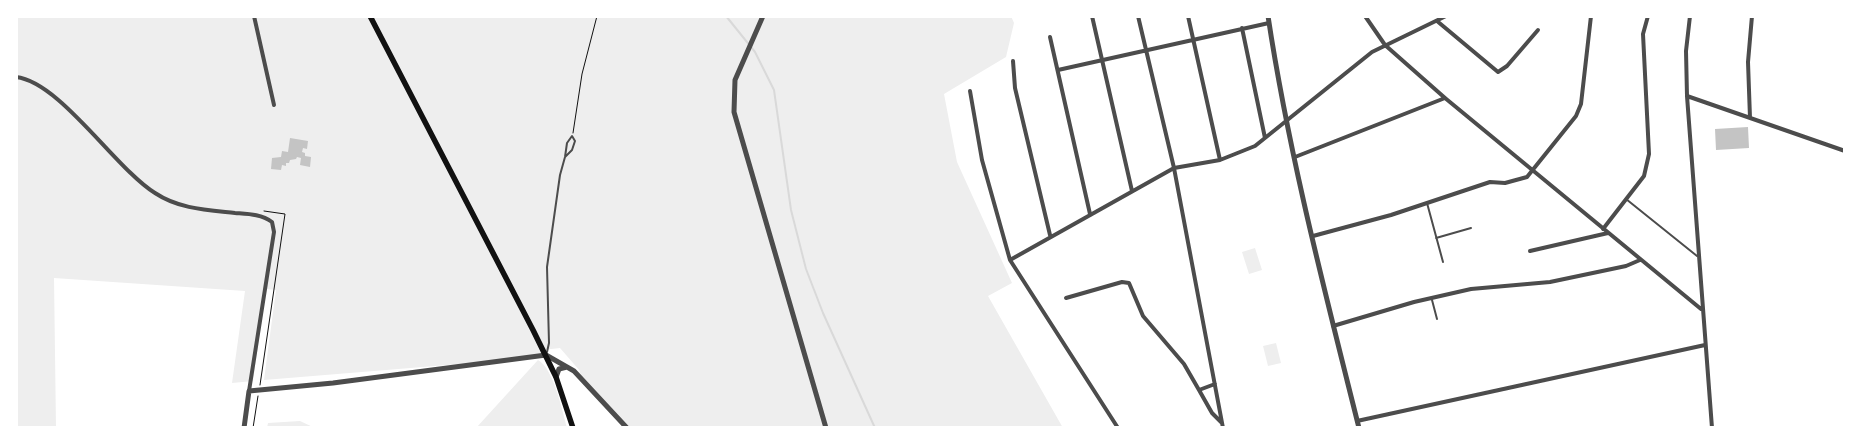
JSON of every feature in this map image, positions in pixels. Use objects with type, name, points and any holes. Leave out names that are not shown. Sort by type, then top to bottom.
[{"type":"main road","points":[[370,16],[546,354],[556,377],[573,428]]},
{"type":"street","points":[[254,16],[274,105]]},
{"type":"street","points":[[763,16],[746,51],[734,85],[735,121],[826,428]]},
{"type":"street","points":[[1092,16],[1132,191]]},
{"type":"street","points":[[1138,16],[1174,168],[1223,428]]},
{"type":"street","points":[[1188,16],[1220,160]]},
{"type":"street","points":[[1268,16],[1287,121],[1333,326],[1359,428]]},
{"type":"street","points":[[1365,16],[1385,45],[1445,98],[1608,234],[1702,309]]},
{"type":"street","points":[[1010,260],[1174,168],[1220,160],[1251,148],[1361,60],[1385,45],[1446,16]]},
{"type":"street","points":[[1313,236],[1427,203],[1490,182],[1512,182],[1527,177],[1576,116],[1581,104],[1591,16]]},
{"type":"street","points":[[1602,229],[1644,176],[1649,154],[1643,34],[1648,16]]},
{"type":"street","points":[[1690,16],[1686,51],[1687,96],[1697,256],[1712,428]]},
{"type":"street","points":[[1750,118],[1748,62],[1752,16]]},
{"type":"street","points":[[1437,21],[1498,72],[1504,69],[1538,30]]},
{"type":"street","points":[[1058,70],[1269,23]]},
{"type":"street","points":[[1242,28],[1265,138]]},
{"type":"street","points":[[1050,37],[1090,214]]},
{"type":"street","points":[[1013,61],[1015,88],[1050,236]]},
{"type":"street","points":[[16,77],[28,79],[43,88],[153,192],[189,208],[255,215],[268,220],[274,227],[244,428]]},
{"type":"street","points":[[970,91],[982,160],[1010,260],[1118,428]]},
{"type":"street","points":[[1687,96],[1845,152]]},
{"type":"street","points":[[1296,157],[1445,98]]},
{"type":"street","points":[[1530,251],[1608,234]]},
{"type":"street","points":[[1333,326],[1431,297],[1480,287],[1550,282],[1626,266],[1640,260]]},
{"type":"street","points":[[1066,298],[1122,282],[1131,285],[1143,316],[1184,364],[1212,413],[1221,422]]},
{"type":"street","points":[[1357,421],[1705,345]]},
{"type":"street","points":[[249,391],[546,354],[568,367],[627,428]]},
{"type":"street","points":[[556,377],[559,369],[568,367]]},
{"type":"street","points":[[1199,390],[1215,384]]},
{"type":"lane","points":[[546,354],[549,343],[547,267],[566,143],[572,136],[575,141],[572,150],[565,157]]},
{"type":"lane","points":[[1626,199],[1697,256]]},
{"type":"lane","points":[[1427,203],[1442,262]]},
{"type":"lane","points":[[1436,238],[1471,228]]},
{"type":"lane","points":[[1431,297],[1437,319]]},
{"type":"path","points":[[572,136],[582,74],[597,16]]},
{"type":"path","points":[[253,428],[285,214],[256,210]]},
{"type":"shaded area","points":[[16,16],[1011,16],[1014,23],[1006,57],[944,94],[957,162],[1012,283],[988,296],[1063,428],[627,428],[579,377],[580,371],[560,348],[542,350],[545,357],[264,380],[276,290],[266,289],[253,381],[232,383],[245,291],[54,278],[56,428],[16,428]]},
{"type":"shaded area","points":[[1255,248],[1262,270],[1249,274],[1242,252]]},
{"type":"shaded area","points":[[1276,343],[1281,363],[1268,366],[1263,346]]},
{"type":"shaded area","points":[[538,360],[549,372],[553,381],[567,428],[476,428]]},
{"type":"shaded area","points":[[300,421],[315,428],[267,428],[268,423]]},
{"type":"building","points":[[1748,127],[1749,148],[1716,150],[1715,129]]},
{"type":"building","points":[[290,138],[308,141],[307,149],[303,148],[302,152],[305,153],[305,156],[311,157],[310,167],[300,165],[301,158],[297,157],[286,163],[286,166],[282,165],[281,170],[271,169],[272,158],[281,157],[282,151],[288,152]]},
{"type":"waterway","points":[[726,16],[755,52],[774,90],[791,210],[806,269],[823,313],[875,428]]}]
